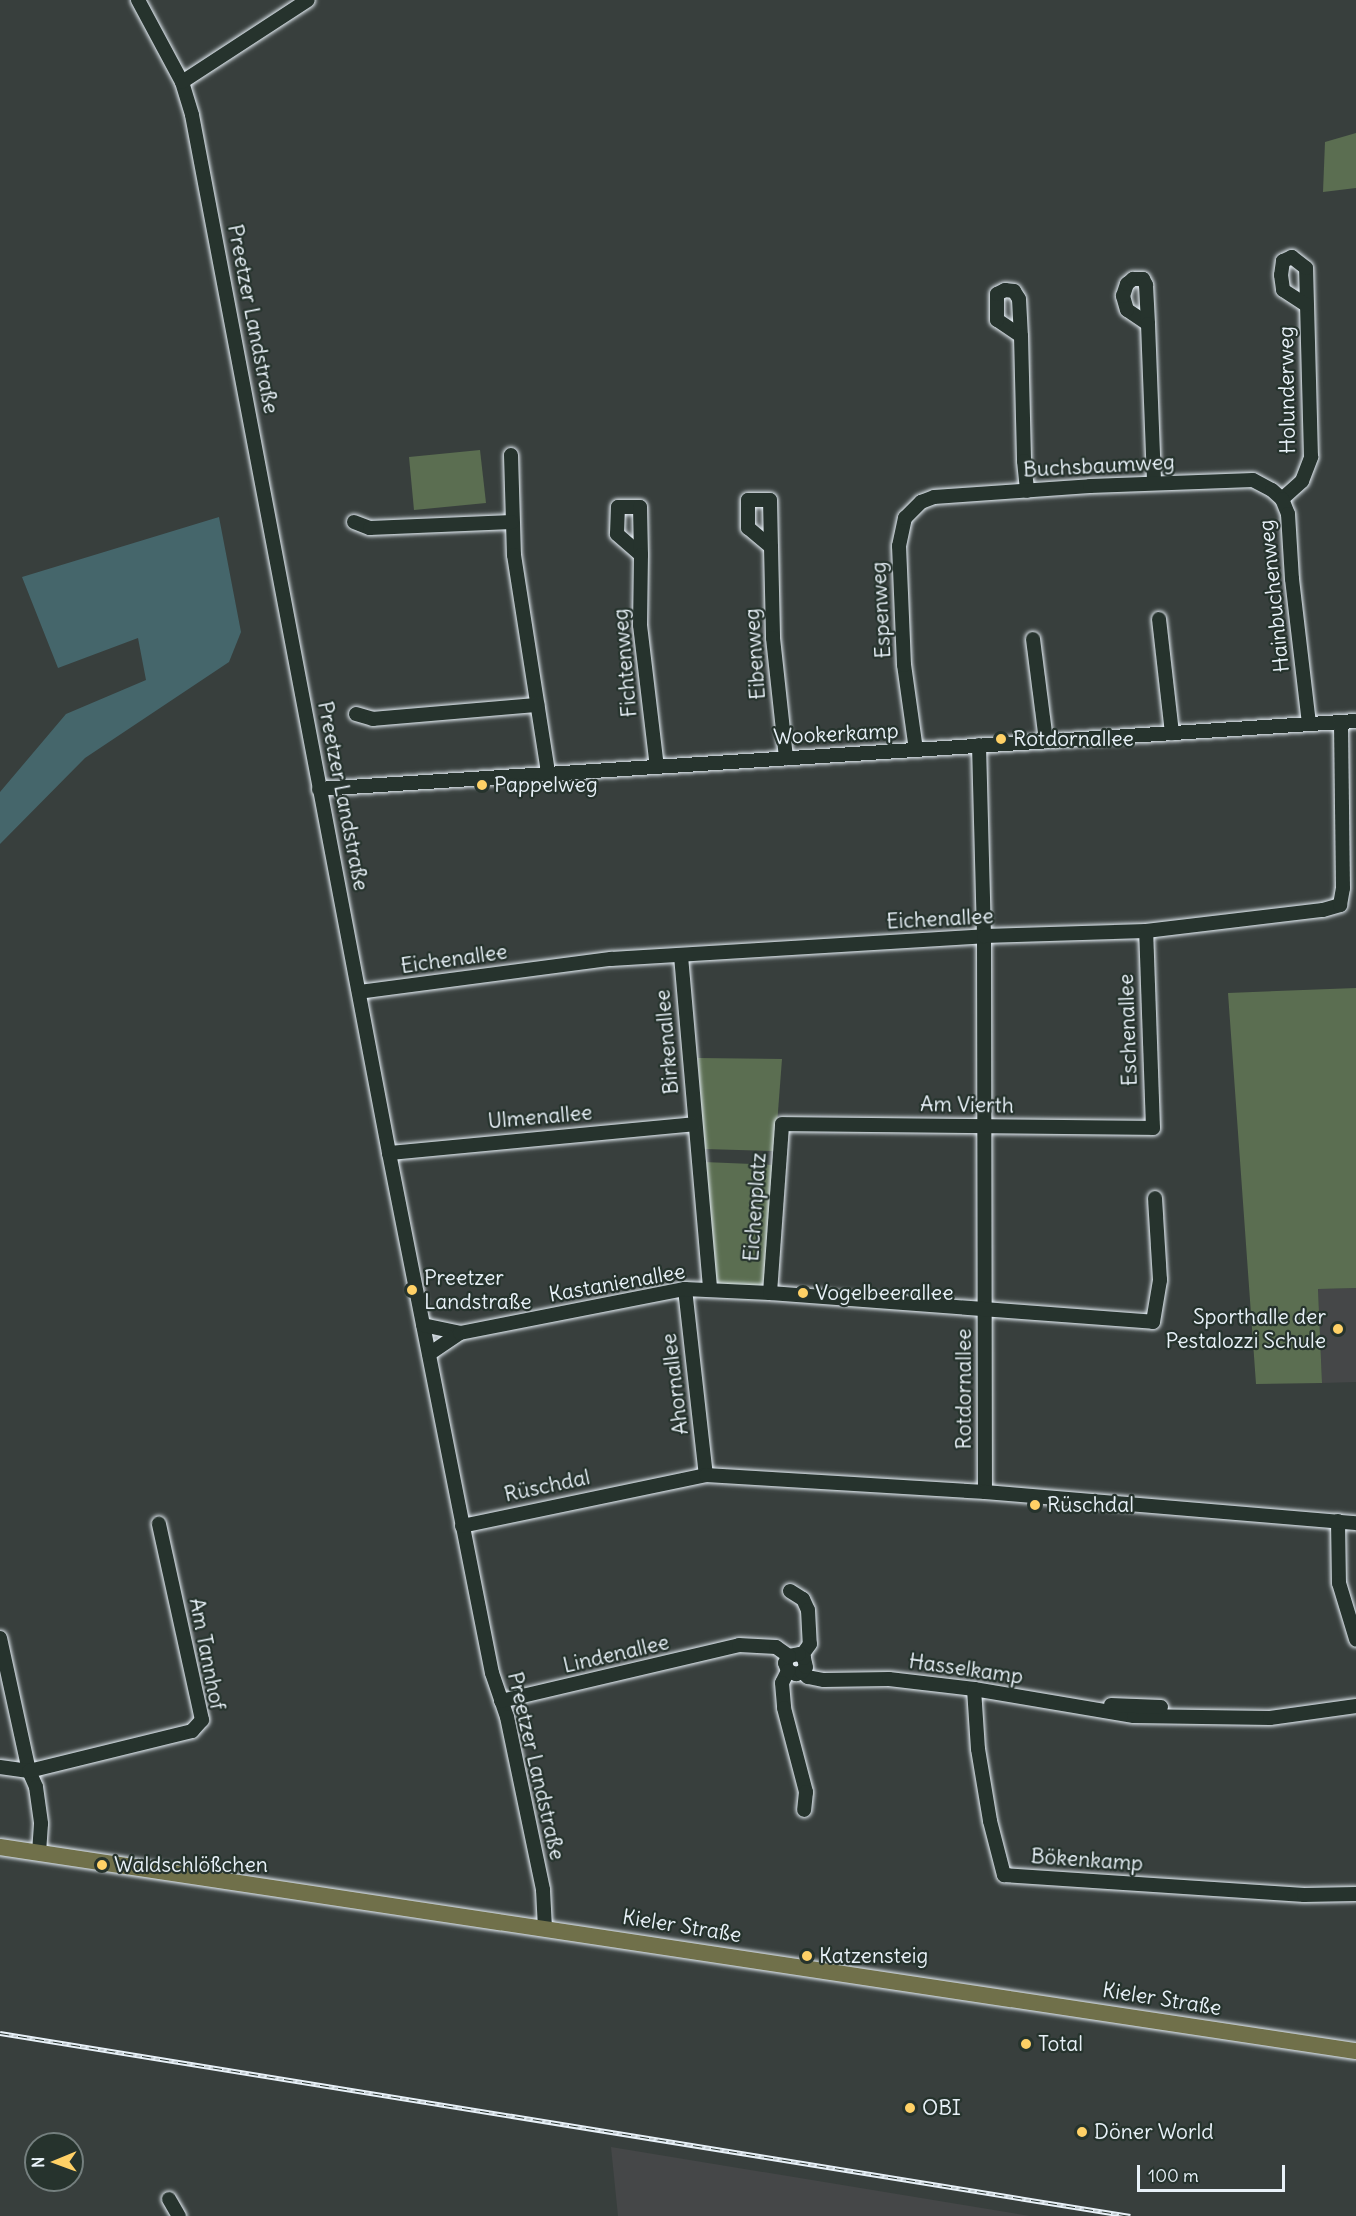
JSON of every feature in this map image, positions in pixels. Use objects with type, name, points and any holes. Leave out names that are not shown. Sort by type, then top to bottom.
[{"type":"main road","name":"Kieler Straße","points":[[0,1847],[545,1927],[800,1968],[1356,2051]]},
{"type":"street","name":"Preetzer Landstraße","points":[[138,0],[182,82],[192,115],[389,1153],[492,1673],[501,1701],[543,1890],[545,1927]]},
{"type":"street","points":[[182,82],[308,0]]},
{"type":"street","name":"Holunderweg","points":[[1282,499],[1302,481],[1311,457],[1306,305]]},
{"type":"street","points":[[1148,324],[1154,483]]},
{"type":"street","points":[[1021,336],[1027,491]]},
{"type":"street","points":[[511,455],[512,522],[517,577],[548,773]]},
{"type":"street","name":"Hainbuchenweg","points":[[1253,480],[1272,490],[1282,499],[1288,514],[1292,579],[1309,724]]},
{"type":"street","name":"Buchsbaumweg","points":[[949,496],[1154,483],[1253,480]]},
{"type":"street","name":"Espenweg","points":[[916,750],[904,665],[901,530],[905,519],[921,502],[934,497],[949,496]]},
{"type":"street","points":[[354,522],[370,528],[512,522]]},
{"type":"street","name":"Eibenweg","points":[[771,547],[773,638],[786,758]]},
{"type":"street","name":"Fichtenweg","points":[[641,555],[640,625],[657,767]]},
{"type":"street","points":[[1159,619],[1172,733]]},
{"type":"street","points":[[1033,639],[1046,741]]},
{"type":"street","points":[[356,714],[373,719],[537,705]]},
{"type":"street","name":"Wookerkamp","points":[[319,789],[1356,721]]},
{"type":"street","name":"Eichenallee","points":[[359,993],[612,959],[984,936],[1146,931],[1323,910],[1340,905],[1343,888],[1341,722]]},
{"type":"street","name":"Rotdornallee","points":[[979,745],[984,936],[985,1492]]},
{"type":"street","name":"Eschenallee","points":[[1146,931],[1153,1128]]},
{"type":"street","name":"Birkenallee","points":[[681,956],[695,1124]]},
{"type":"street","name":"Ulmenallee","points":[[389,1153],[695,1124]]},
{"type":"street","name":"Eichenplatz","points":[[695,1124],[710,1290]]},
{"type":"street","name":"Am Vierth","points":[[782,1124],[1153,1128]]},
{"type":"street","name":"Eichenplatz","points":[[770,1293],[782,1124]]},
{"type":"street","points":[[710,1290],[1153,1322],[1160,1280],[1155,1198]]},
{"type":"street","name":"Kastanienallee","points":[[429,1354],[460,1333],[685,1289],[710,1290]]},
{"type":"street","name":"Ahornallee","points":[[685,1289],[706,1474]]},
{"type":"street","name":"Kastanienallee","points":[[423,1325],[460,1333]]},
{"type":"street","name":"Rüschdal","points":[[462,1526],[706,1474],[985,1492],[1356,1523]]},
{"type":"street","points":[[1338,1521],[1339,1582],[1356,1639]]},
{"type":"street","name":"Am Tannhof","points":[[29,1772],[192,1731],[202,1720],[159,1524]]},
{"type":"street","points":[[790,1591],[803,1599],[808,1610],[810,1644],[785,1663],[788,1671],[782,1683],[789,1736],[806,1792],[804,1810]]},
{"type":"street","points":[[0,1638],[29,1772],[36,1787],[41,1824],[39,1853]]},
{"type":"street","name":"Lindenallee","points":[[501,1701],[739,1645],[776,1647],[795,1655]]},
{"type":"street","points":[[788,1671],[796,1674],[802,1672],[806,1664],[795,1655]]},
{"type":"street","name":"Hasselkamp","points":[[802,1672],[808,1677],[824,1680],[889,1679],[974,1689],[1063,1706],[1134,1716],[1270,1718],[1356,1706]]},
{"type":"street","name":"Bökenkamp","points":[[974,1689],[981,1769],[990,1821],[1004,1875],[1304,1895],[1356,1894]]},
{"type":"street","points":[[0,1767],[29,1772]]},
{"type":"street","points":[[170,2199],[179,2216]]},
{"type":"shaded area","name":"Sporthalle der Pestalozzi Schule","points":[[1356,1288],[1356,1382],[1322,1383],[1318,1289]]},
{"type":"shaded area","points":[[611,2147],[1006,2212],[1030,2216],[618,2216]]},
{"type":"green space","points":[[1356,133],[1356,188],[1323,192],[1325,142]]},
{"type":"green space","points":[[480,450],[486,503],[414,510],[409,457]]},
{"type":"green space","points":[[1356,988],[1356,1288],[1318,1289],[1322,1383],[1256,1384],[1228,993]]},
{"type":"green space","points":[[698,1058],[782,1059],[775,1151],[704,1149]]},
{"type":"green space","points":[[704,1162],[774,1165],[765,1287],[715,1285]]},
{"type":"water","points":[[219,517],[241,632],[229,662],[85,758],[0,844],[0,792],[66,714],[146,680],[138,638],[58,668],[22,577]]},
{"type":"railway","points":[[0,2033],[1130,2216]]},
{"type":"place","name":"Rotdornallee","points":[[1001,739]]},
{"type":"place","name":"Pappelweg","points":[[482,785]]},
{"type":"place","name":"Preetzer Landstraße","points":[[412,1290]]},
{"type":"place","name":"Vogelbeerallee","points":[[803,1293]]},
{"type":"place","name":"Sporthalle der Pestalozzi Schule","points":[[1338,1329]]},
{"type":"place","name":"Rüschdal","points":[[1035,1505]]},
{"type":"place","name":"Waldschlößchen","points":[[102,1865]]},
{"type":"place","name":"Katzensteig","points":[[807,1956]]},
{"type":"place","name":"Total","points":[[1026,2044]]},
{"type":"place","name":"OBI","points":[[910,2108]]},
{"type":"place","name":"Döner World","points":[[1082,2132]]}]
